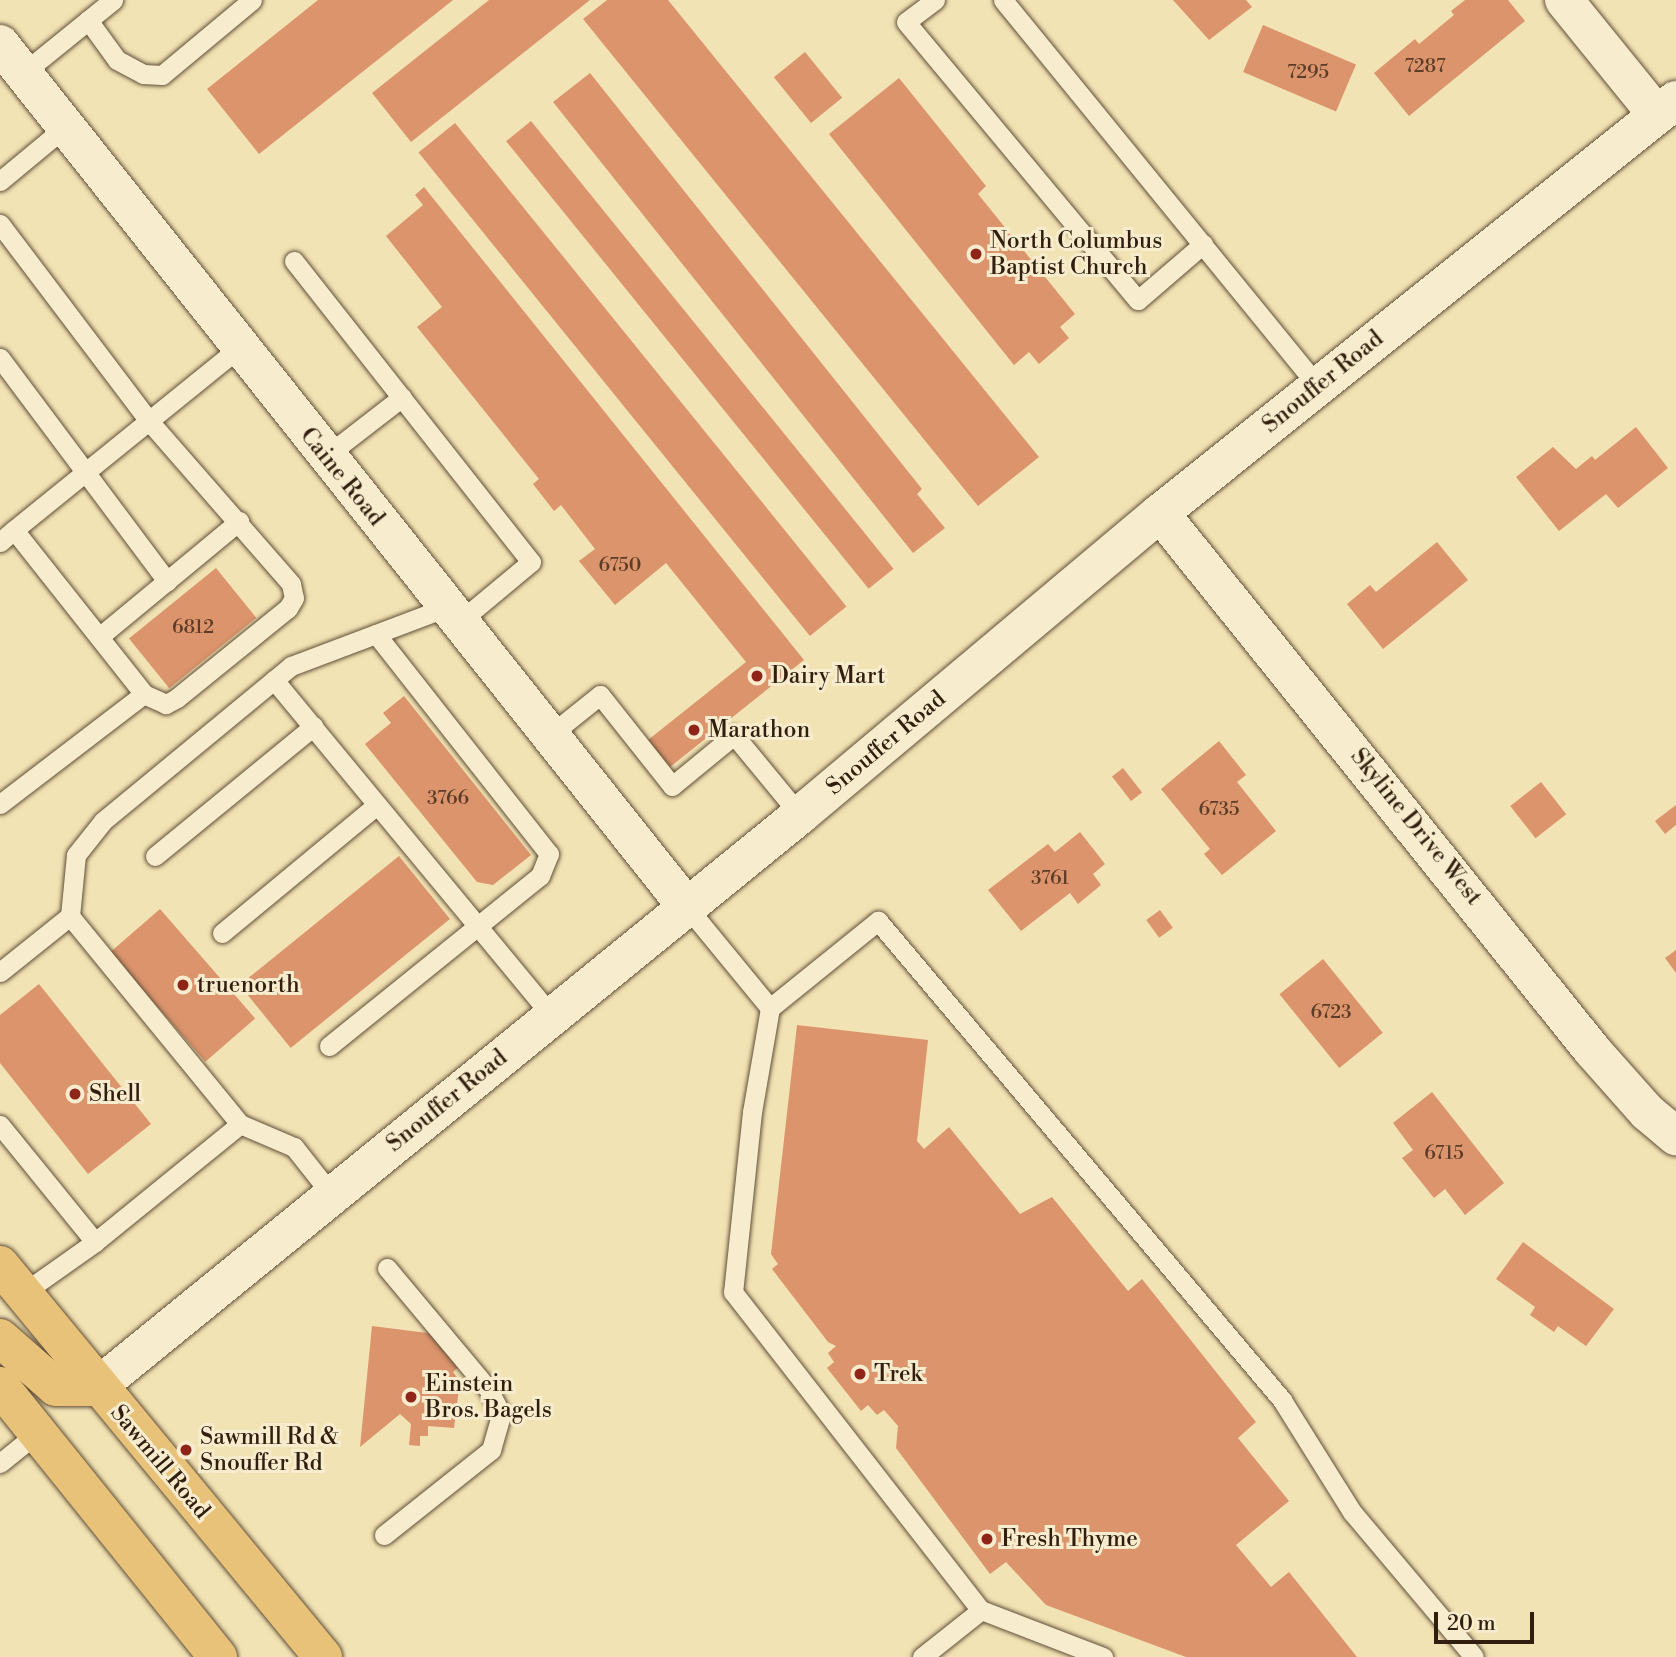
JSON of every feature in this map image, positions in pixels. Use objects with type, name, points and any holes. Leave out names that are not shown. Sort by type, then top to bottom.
[{"type":"main road","name":"Sawmill Road","points":[[11,1279],[97,1387],[323,1657]]},
{"type":"main road","points":[[0,1338],[56,1387],[97,1387]]},
{"type":"main road","points":[[0,1386],[218,1657]]},
{"type":"street","points":[[1564,0],[1667,107]]},
{"type":"street","name":"Caine Road","points":[[11,59],[687,907]]},
{"type":"street","name":"Snouffer Road","points":[[97,1387],[800,815],[1160,513],[1667,107]]},
{"type":"street","name":"Skyline Drive West","points":[[1160,513],[1592,1050],[1647,1112],[1676,1136]]},
{"type":"lane","points":[[11,59],[88,20],[113,0]]},
{"type":"lane","points":[[88,20],[117,60],[143,74],[162,75],[252,0]]},
{"type":"lane","points":[[935,0],[906,22],[1138,300],[1203,244]]},
{"type":"lane","points":[[1003,0],[1318,386]]},
{"type":"lane","points":[[0,181],[65,127]]},
{"type":"lane","points":[[0,224],[149,421],[283,572],[294,598],[288,608],[166,704],[145,694],[99,637],[7,536],[87,471],[149,421],[239,348]]},
{"type":"lane","points":[[294,261],[531,562],[453,615],[376,634],[291,666],[103,821],[76,855],[70,916],[240,1124],[293,1147],[332,1195]]},
{"type":"lane","points":[[0,358],[167,581]]},
{"type":"lane","points":[[326,456],[401,397]]},
{"type":"lane","points":[[99,637],[239,521]]},
{"type":"lane","points":[[329,1046],[540,876],[550,853],[376,634]]},
{"type":"lane","points":[[274,680],[552,1016]]},
{"type":"lane","points":[[0,804],[145,694]]},
{"type":"lane","points":[[550,735],[600,695],[671,786],[734,735],[800,815]]},
{"type":"lane","points":[[155,856],[314,726]]},
{"type":"lane","points":[[222,933],[377,805]]},
{"type":"lane","points":[[687,907],[770,1007]]},
{"type":"lane","points":[[0,972],[70,916]]},
{"type":"lane","points":[[1103,1657],[981,1610],[733,1292],[752,1112],[770,1007],[878,921],[1282,1400],[1352,1512],[1474,1657]]},
{"type":"lane","points":[[11,1279],[94,1242],[240,1124]]},
{"type":"lane","points":[[0,1125],[94,1242]]},
{"type":"lane","points":[[384,1535],[491,1450],[501,1414],[489,1390],[387,1268]]},
{"type":"lane","points":[[0,1463],[37,1433]]},
{"type":"lane","points":[[922,1657],[981,1610]]},
{"type":"building","points":[[318,0],[453,0],[259,154],[207,89]]},
{"type":"building","points":[[489,0],[590,0],[411,142],[372,93]]},
{"type":"building","points":[[607,0],[668,0],[1039,457],[978,506],[583,19]]},
{"type":"building","points":[[1173,0],[1246,0],[1252,7],[1209,40]]},
{"type":"building","points":[[1465,0],[1508,0],[1525,21],[1409,116],[1374,73],[1415,39],[1419,44],[1454,15],[1451,11]]},
{"type":"building","points":[[1263,25],[1356,64],[1336,111],[1243,72]]},
{"type":"building","points":[[805,52],[842,98],[811,123],[774,77]]},
{"type":"building","points":[[590,73],[922,489],[917,494],[945,528],[913,553],[553,102]]},
{"type":"building","name":"North Columbus Baptist Church","points":[[899,78],[986,186],[978,194],[1075,314],[1060,327],[1069,338],[1039,364],[1029,352],[1014,365],[829,134]]},
{"type":"building","points":[[531,121],[893,569],[869,589],[506,141]]},
{"type":"building","points":[[455,123],[846,606],[810,636],[418,153]]},
{"type":"building","points":[[424,187],[804,660],[670,767],[648,740],[746,662],[666,563],[615,605],[579,561],[595,549],[561,505],[554,511],[533,484],[539,479],[417,327],[442,307],[386,236],[423,205],[415,195]]},
{"type":"building","points":[[1636,427],[1668,468],[1618,508],[1606,494],[1559,531],[1516,477],[1553,447],[1576,469],[1592,456],[1595,460]]},
{"type":"building","points":[[1437,542],[1468,580],[1383,649],[1347,604],[1370,585],[1376,592]]},
{"type":"building","points":[[216,568],[256,618],[169,688],[129,638]]},
{"type":"building","points":[[404,696],[531,855],[493,885],[477,882],[365,744],[391,723],[383,713]]},
{"type":"building","points":[[1219,741],[1246,775],[1237,782],[1276,831],[1222,875],[1204,854],[1210,849],[1161,789]]},
{"type":"building","points":[[1123,768],[1142,792],[1131,801],[1112,777]]},
{"type":"building","points":[[1541,782],[1566,814],[1536,838],[1510,806]]},
{"type":"building","points":[[1676,805],[1676,825],[1665,834],[1655,821]]},
{"type":"building","points":[[1080,832],[1105,864],[1093,874],[1101,885],[1078,904],[1070,893],[1021,931],[988,890],[1048,844],[1055,852]]},
{"type":"building","points":[[399,856],[450,919],[291,1048],[240,985]]},
{"type":"building","name":"truenorth","points":[[160,909],[255,1018],[205,1062],[110,952]]},
{"type":"building","points":[[1160,910],[1173,928],[1159,938],[1146,920]]},
{"type":"building","points":[[1676,950],[1676,973],[1665,958]]},
{"type":"building","points":[[1323,959],[1383,1033],[1339,1068],[1279,994]]},
{"type":"building","name":"Shell","points":[[39,984],[151,1124],[88,1174],[0,1063],[0,1015]]},
{"type":"building","points":[[797,1025],[928,1040],[917,1141],[924,1149],[949,1127],[1020,1214],[1052,1197],[1128,1291],[1142,1279],[1256,1422],[1238,1438],[1289,1501],[1236,1545],[1271,1587],[1289,1572],[1357,1657],[1186,1657],[1046,1605],[1006,1562],[990,1574],[896,1448],[898,1426],[884,1410],[877,1415],[868,1405],[861,1411],[827,1368],[834,1362],[828,1353],[836,1346],[828,1342],[772,1269],[778,1264],[771,1254]]},
{"type":"building","points":[[1432,1092],[1504,1183],[1465,1215],[1445,1189],[1434,1198],[1402,1158],[1413,1150],[1393,1123]]},
{"type":"building","points":[[1523,1242],[1614,1309],[1586,1346],[1558,1326],[1554,1332],[1530,1315],[1535,1307],[1496,1279]]},
{"type":"building","name":"Einstein Bros. Bagels","points":[[372,1326],[443,1335],[465,1361],[453,1372],[460,1381],[454,1428],[428,1426],[428,1436],[420,1436],[420,1446],[409,1445],[411,1424],[400,1414],[360,1447]]},
{"type":"place","name":"North Columbus Baptist Church","points":[[976,254]]},
{"type":"place","name":"Dairy Mart","points":[[757,676]]},
{"type":"place","name":"Marathon","points":[[694,730]]},
{"type":"place","name":"truenorth","points":[[183,985]]},
{"type":"place","name":"Shell","points":[[75,1094]]},
{"type":"place","name":"Trek","points":[[860,1374]]},
{"type":"place","name":"Einstein Bros. Bagels","points":[[411,1397]]},
{"type":"place","name":"Sawmill Rd & Snouffer Rd","points":[[186,1450]]},
{"type":"place","name":"Fresh Thyme","points":[[987,1539]]}]
